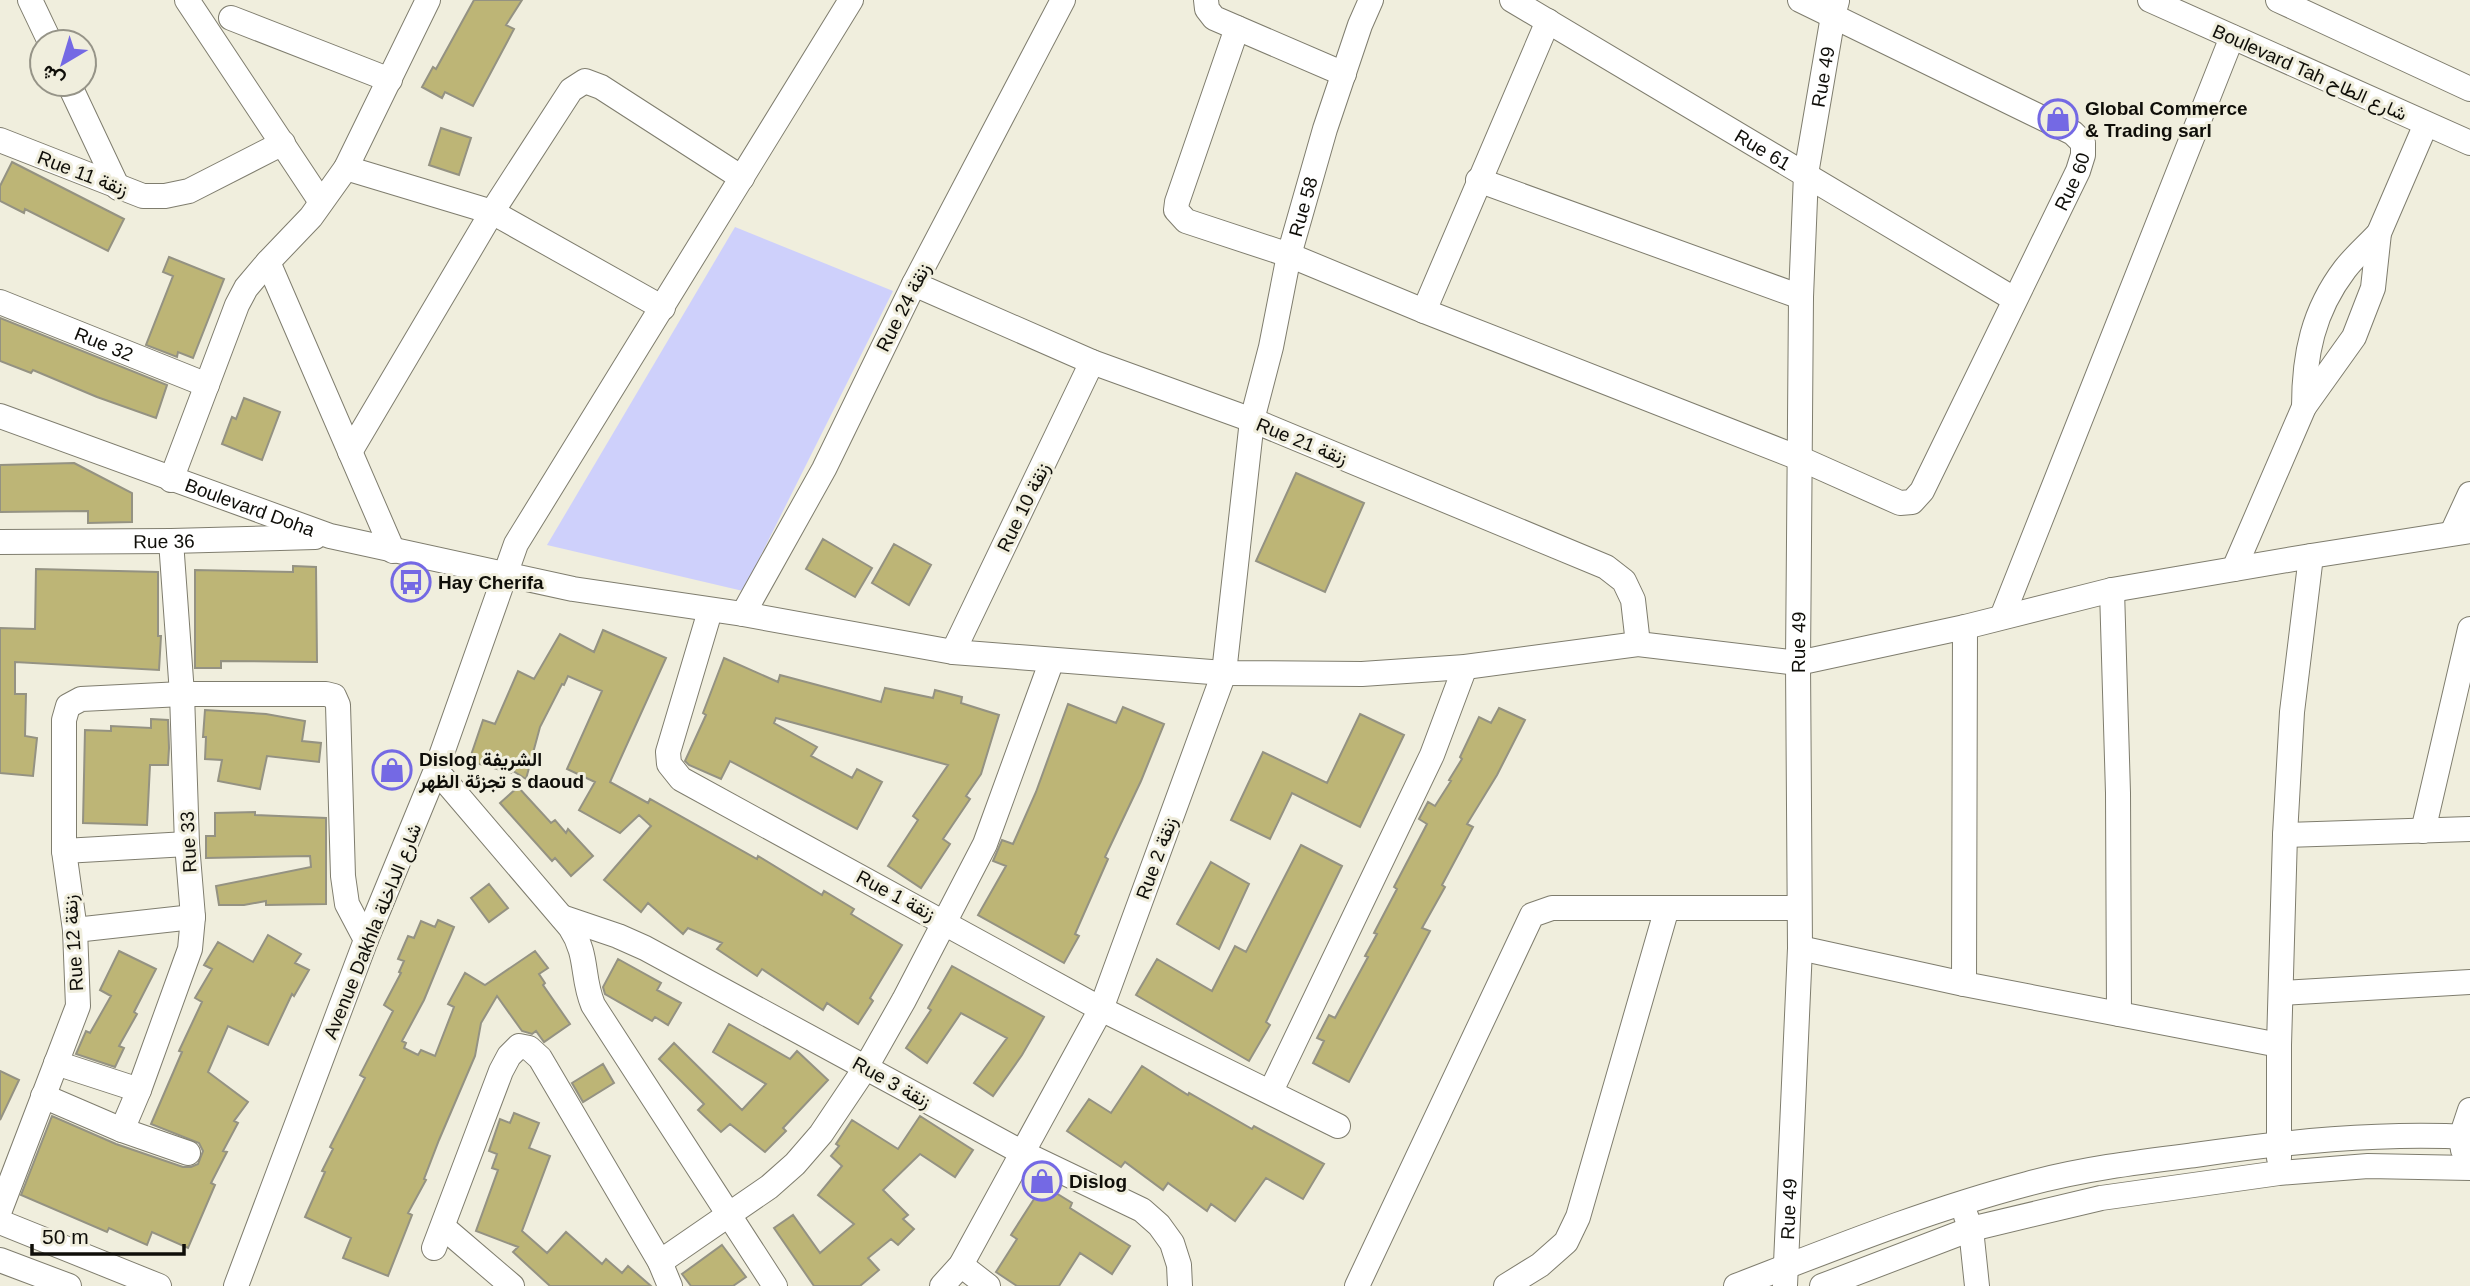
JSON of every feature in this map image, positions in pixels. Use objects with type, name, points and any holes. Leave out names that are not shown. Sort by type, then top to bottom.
[{"type":"street","points":[[30,0],[43,28]]},
{"type":"street","points":[[187,0],[321,202]]},
{"type":"street","points":[[171,480],[237,305],[268,262],[311,217],[346,168],[428,0]]},
{"type":"street","name":"Avenue Dakhla شارع الداخلة","points":[[236,1286],[366,940],[436,769],[516,544],[851,0]]},
{"type":"street","name":"Rue 24 زنقة","points":[[743,614],[824,468],[914,284],[1063,0]]},
{"type":"street","points":[[1206,0],[1210,14],[1343,74]]},
{"type":"street","name":"Rue 58","points":[[1252,420],[1271,347],[1289,255],[1343,74],[1371,0]]},
{"type":"street","name":"Rue 61","points":[[1512,0],[2014,299]]},
{"type":"street","name":"Rue 60","points":[[1799,458],[1900,503],[1912,502],[1922,492],[2078,171],[2083,155],[2083,144],[2073,133],[1835,8],[1800,0]]},
{"type":"street","name":"Boulevard Tah شارع الطاح","points":[[2150,0],[2470,144]]},
{"type":"street","points":[[2277,0],[2470,89]]},
{"type":"street","name":"Rue 49","points":[[1785,1277],[1800,948],[1798,663],[1801,297],[1806,174],[1835,8]]},
{"type":"street","points":[[231,18],[390,80]]},
{"type":"street","points":[[1424,312],[1478,180],[1548,22]]},
{"type":"street","points":[[1237,28],[1177,202],[1176,210],[1186,221],[1289,255],[1424,312],[1799,458]]},
{"type":"street","points":[[2002,617],[2232,37]]},
{"type":"street","points":[[350,452],[492,212],[571,90],[585,81],[601,87],[742,178]]},
{"type":"street","points":[[76,98],[118,188]]},
{"type":"street","points":[[2234,569],[2304,407],[2354,337],[2374,288],[2379,233],[2426,124]]},
{"type":"street","name":"Rue 11 زنقة","points":[[0,140],[143,196],[165,196],[189,191],[283,143]]},
{"type":"street","points":[[346,168],[492,212],[663,308]]},
{"type":"street","points":[[1478,180],[1801,297]]},
{"type":"street","points":[[2304,407],[2304,368],[2309,341],[2324,303],[2345,269],[2379,233]]},
{"type":"street","points":[[268,262],[393,551]]},
{"type":"street","name":"Rue 21 زنقة","points":[[914,284],[1092,362],[1252,420],[1606,567],[1624,581],[1633,600],[1638,644]]},
{"type":"street","name":"Rue 32","points":[[0,302],[207,385]]},
{"type":"street","name":"Rue 10 زنقة","points":[[953,652],[1092,362]]},
{"type":"street","name":"Boulevard Doha","points":[[0,416],[330,536],[506,575],[573,589],[743,614],[953,652],[1224,673],[1362,674],[1465,667],[1638,644],[1798,663],[1965,627],[2112,590],[2461,532]]},
{"type":"street","name":"Rue 2 زنقة","points":[[942,1286],[961,1265],[1101,1009],[1224,673],[1252,420]]},
{"type":"street","points":[[2461,532],[2470,494]]},
{"type":"street","name":"Rue 36","points":[[0,542],[171,541],[330,536]]},
{"type":"street","name":"Rue 33","points":[[122,1130],[190,949],[193,917],[171,541]]},
{"type":"street","points":[[2279,1173],[2285,835],[2292,712],[2311,556]]},
{"type":"street","points":[[2112,590],[2118,793],[2119,1014]]},
{"type":"street","name":"Rue 1 زنقة","points":[[710,611],[668,752],[669,764],[681,779],[1101,1009],[1338,1126]]},
{"type":"street","points":[[1964,984],[1965,627]]},
{"type":"street","points":[[2423,831],[2470,629]]},
{"type":"street","points":[[660,1262],[769,1187],[794,1164],[821,1134],[866,1067],[985,844],[1052,660]]},
{"type":"street","points":[[1271,1091],[1432,755],[1465,667]]},
{"type":"street","points":[[182,694],[334,696],[338,705],[343,876],[347,904],[366,940]]},
{"type":"street","name":"Rue 12 زنقة","points":[[0,1210],[78,1006],[75,930],[64,851],[64,720],[68,705],[81,699],[182,694]]},
{"type":"street","points":[[436,769],[570,927],[582,948],[586,984],[593,1005],[775,1286]]},
{"type":"street","points":[[2285,835],[2470,829]]},
{"type":"street","points":[[64,851],[187,844]]},
{"type":"street","points":[[1357,1286],[1532,915],[1552,908],[1799,908]]},
{"type":"street","points":[[1506,1286],[1540,1265],[1566,1242],[1578,1217],[1667,908]]},
{"type":"street","points":[[75,930],[193,917]]},
{"type":"street","name":"Rue 3 زنقة","points":[[562,917],[645,948],[1023,1153],[1142,1210],[1172,1243],[1179,1265],[1180,1286]]},
{"type":"street","points":[[1800,948],[1964,984],[2280,1045]]},
{"type":"street","points":[[2283,993],[2470,982]]},
{"type":"street","points":[[512,1286],[438,1238],[501,1071],[509,1056],[519,1046],[529,1048],[540,1058],[660,1262],[670,1286]]},
{"type":"street","points":[[56,1063],[139,1090]]},
{"type":"street","points":[[44,1096],[122,1130],[188,1153]]},
{"type":"street","points":[[1822,1286],[1971,1229],[2101,1198],[2279,1173],[2368,1166],[2468,1168],[2466,1137],[2470,1110]]},
{"type":"street","points":[[1737,1286],[1785,1277],[1962,1202],[2030,1183],[2118,1166],[2280,1143],[2379,1137],[2466,1137]]},
{"type":"street","points":[[1962,1202],[1971,1229],[1977,1286]]},
{"type":"street","points":[[0,1222],[159,1286]]},
{"type":"street","points":[[0,1260],[63,1285],[73,1252]]},
{"type":"street","points":[[961,1265],[988,1286]]},
{"type":"shaded area","points":[[735,227],[893,291],[743,591],[547,545]]},
{"type":"building","points":[[474,0],[522,0],[506,25],[514,29],[473,106],[445,92],[442,98],[422,87],[433,67],[436,69]]},
{"type":"building","points":[[441,128],[471,138],[459,175],[429,165]]},
{"type":"building","points":[[12,162],[124,219],[108,251],[25,209],[24,213],[0,201],[0,186]]},
{"type":"building","points":[[169,257],[224,279],[193,358],[178,352],[177,357],[146,345],[173,276],[163,272]]},
{"type":"building","points":[[0,318],[167,385],[156,418],[33,370],[31,373],[0,361]]},
{"type":"building","points":[[244,398],[280,412],[262,460],[222,444],[232,417],[236,419]]},
{"type":"building","points":[[74,463],[132,493],[132,522],[88,523],[88,511],[0,512],[0,465]]},
{"type":"building","points":[[1296,473],[1364,503],[1325,592],[1256,561]]},
{"type":"building","points":[[823,539],[872,568],[855,597],[806,569]]},
{"type":"building","points":[[894,544],[931,565],[909,605],[872,583]]},
{"type":"building","points":[[293,566],[316,567],[317,662],[221,661],[221,668],[195,668],[195,570],[293,572]]},
{"type":"building","points":[[36,569],[158,572],[158,636],[161,636],[159,670],[15,662],[15,694],[26,694],[25,736],[37,738],[33,776],[0,773],[0,628],[35,629]]},
{"type":"building","points":[[603,630],[666,658],[610,782],[648,803],[650,799],[757,859],[758,856],[822,895],[824,891],[854,909],[851,914],[902,945],[870,998],[873,1001],[858,1024],[827,1003],[823,1010],[762,969],[757,976],[717,949],[722,943],[688,928],[683,934],[648,903],[641,912],[604,880],[651,826],[639,815],[620,833],[579,810],[595,782],[567,769],[602,691],[568,676],[540,727],[526,779],[513,771],[511,773],[469,761],[483,720],[495,724],[518,671],[534,679],[560,634],[594,652]]},
{"type":"building","points":[[724,658],[778,682],[780,675],[881,702],[885,688],[933,698],[935,690],[962,697],[961,703],[999,715],[981,774],[966,796],[970,799],[943,839],[950,844],[921,888],[888,866],[918,820],[913,816],[948,765],[776,718],[774,723],[817,747],[811,756],[852,778],[857,769],[882,782],[857,829],[730,761],[721,779],[689,765],[685,761],[706,715],[703,713]]},
{"type":"building","points":[[1068,704],[1116,723],[1123,707],[1164,724],[1105,857],[1108,859],[1075,934],[1079,936],[1064,963],[978,915],[1006,866],[993,861],[1002,840],[1013,844],[1036,792]]},
{"type":"building","points":[[1499,708],[1525,720],[1497,775],[1467,824],[1473,827],[1422,928],[1430,931],[1349,1082],[1313,1063],[1324,1041],[1317,1038],[1329,1015],[1335,1018],[1368,957],[1365,956],[1377,934],[1374,933],[1397,889],[1394,887],[1427,824],[1419,819],[1428,802],[1435,806],[1451,781],[1449,780],[1462,759],[1460,757],[1479,717],[1491,723]]},
{"type":"building","points":[[205,710],[266,714],[305,721],[302,741],[321,743],[319,762],[267,756],[260,789],[218,781],[222,760],[205,759]]},
{"type":"building","points":[[1360,714],[1404,735],[1360,827],[1292,793],[1270,839],[1231,820],[1263,752],[1327,783]]},
{"type":"building","points":[[151,719],[168,720],[169,748],[168,765],[150,765],[147,825],[83,823],[85,730],[111,731],[111,726],[151,728]]},
{"type":"building","points":[[518,787],[551,823],[555,820],[566,833],[568,829],[593,856],[571,876],[555,858],[552,861],[500,803]]},
{"type":"building","points":[[255,812],[255,815],[326,818],[326,904],[266,905],[266,901],[244,905],[219,905],[216,886],[311,867],[310,856],[206,858],[206,836],[215,836],[215,813]]},
{"type":"building","points":[[1301,845],[1342,866],[1266,1022],[1270,1025],[1249,1061],[1136,995],[1157,959],[1212,991],[1235,946],[1246,952]]},
{"type":"building","points":[[1211,862],[1249,884],[1219,949],[1177,924]]},
{"type":"building","points":[[489,884],[508,908],[489,922],[471,898]]},
{"type":"building","points":[[438,920],[454,927],[424,1000],[402,1041],[406,1043],[404,1048],[418,1055],[421,1050],[435,1056],[454,1007],[448,1004],[465,973],[485,985],[535,951],[548,968],[539,974],[545,983],[543,985],[570,1024],[544,1042],[536,1031],[532,1034],[522,1031],[497,996],[481,1023],[475,1056],[439,1140],[424,1179],[426,1180],[408,1213],[412,1215],[388,1276],[343,1258],[351,1238],[305,1217],[325,1172],[322,1171],[333,1149],[330,1147],[365,1078],[360,1075],[393,1011],[384,1005],[401,973],[399,972],[404,961],[398,959],[408,936],[414,938],[421,921],[435,927]]},
{"type":"building","points":[[268,935],[301,954],[295,963],[309,970],[294,996],[292,994],[268,1045],[228,1026],[208,1072],[248,1102],[234,1121],[238,1123],[223,1151],[227,1152],[211,1183],[215,1185],[188,1248],[152,1232],[147,1245],[109,1228],[107,1232],[21,1195],[52,1116],[116,1144],[183,1167],[198,1164],[203,1151],[199,1143],[151,1124],[182,1052],[179,1051],[202,1002],[195,998],[212,969],[204,965],[218,942],[253,962]]},
{"type":"building","points":[[119,951],[156,969],[134,1012],[137,1014],[119,1046],[124,1048],[115,1067],[76,1054],[86,1031],[90,1033],[111,996],[100,990]]},
{"type":"building","points":[[618,959],[661,983],[657,990],[681,1003],[668,1025],[655,1017],[652,1021],[605,994],[603,987]]},
{"type":"building","points":[[952,966],[1044,1017],[1022,1055],[993,1096],[974,1083],[1007,1038],[961,1013],[927,1063],[906,1048],[931,1010],[928,1008]]},
{"type":"building","points":[[729,1024],[790,1059],[797,1051],[828,1080],[783,1128],[786,1131],[765,1152],[730,1124],[721,1132],[698,1110],[704,1104],[659,1059],[674,1043],[742,1110],[766,1084],[713,1052]]},
{"type":"building","points":[[603,1064],[614,1083],[583,1102],[572,1083]]},
{"type":"building","points":[[1142,1066],[1188,1095],[1189,1093],[1252,1129],[1254,1126],[1324,1164],[1303,1199],[1266,1178],[1235,1221],[1211,1204],[1207,1211],[1168,1183],[1163,1190],[1125,1162],[1121,1167],[1067,1131],[1089,1099],[1111,1113]]},
{"type":"building","points":[[0,1071],[19,1080],[0,1120]]},
{"type":"building","points":[[514,1113],[539,1123],[529,1148],[550,1156],[522,1231],[547,1253],[566,1232],[602,1264],[606,1259],[622,1273],[628,1266],[651,1286],[550,1286],[513,1252],[518,1247],[476,1231],[498,1170],[492,1168],[497,1154],[489,1151],[500,1119],[510,1123]]},
{"type":"building","points":[[920,1116],[973,1150],[955,1177],[920,1154],[883,1190],[908,1215],[903,1219],[914,1229],[898,1245],[891,1239],[868,1258],[879,1270],[860,1286],[814,1286],[774,1228],[793,1215],[820,1253],[854,1224],[818,1195],[842,1166],[831,1156],[852,1120],[898,1149]]},
{"type":"building","points":[[1043,1185],[1072,1203],[1070,1208],[1130,1246],[1112,1274],[1080,1253],[1059,1286],[1017,1286],[996,1272],[1017,1239],[1011,1235]]},
{"type":"building","points":[[722,1245],[746,1277],[733,1286],[691,1286],[682,1274]]},
{"type":"place","name":"Global Commerce & Trading sarl","points":[[2058,119]]},
{"type":"place","name":"Hay Cherifa","points":[[411,582]]},
{"type":"place","name":"Dislog الشريفة تجزئة الظهر s daoud","points":[[392,770]]},
{"type":"place","name":"Dislog","points":[[1042,1181]]}]
